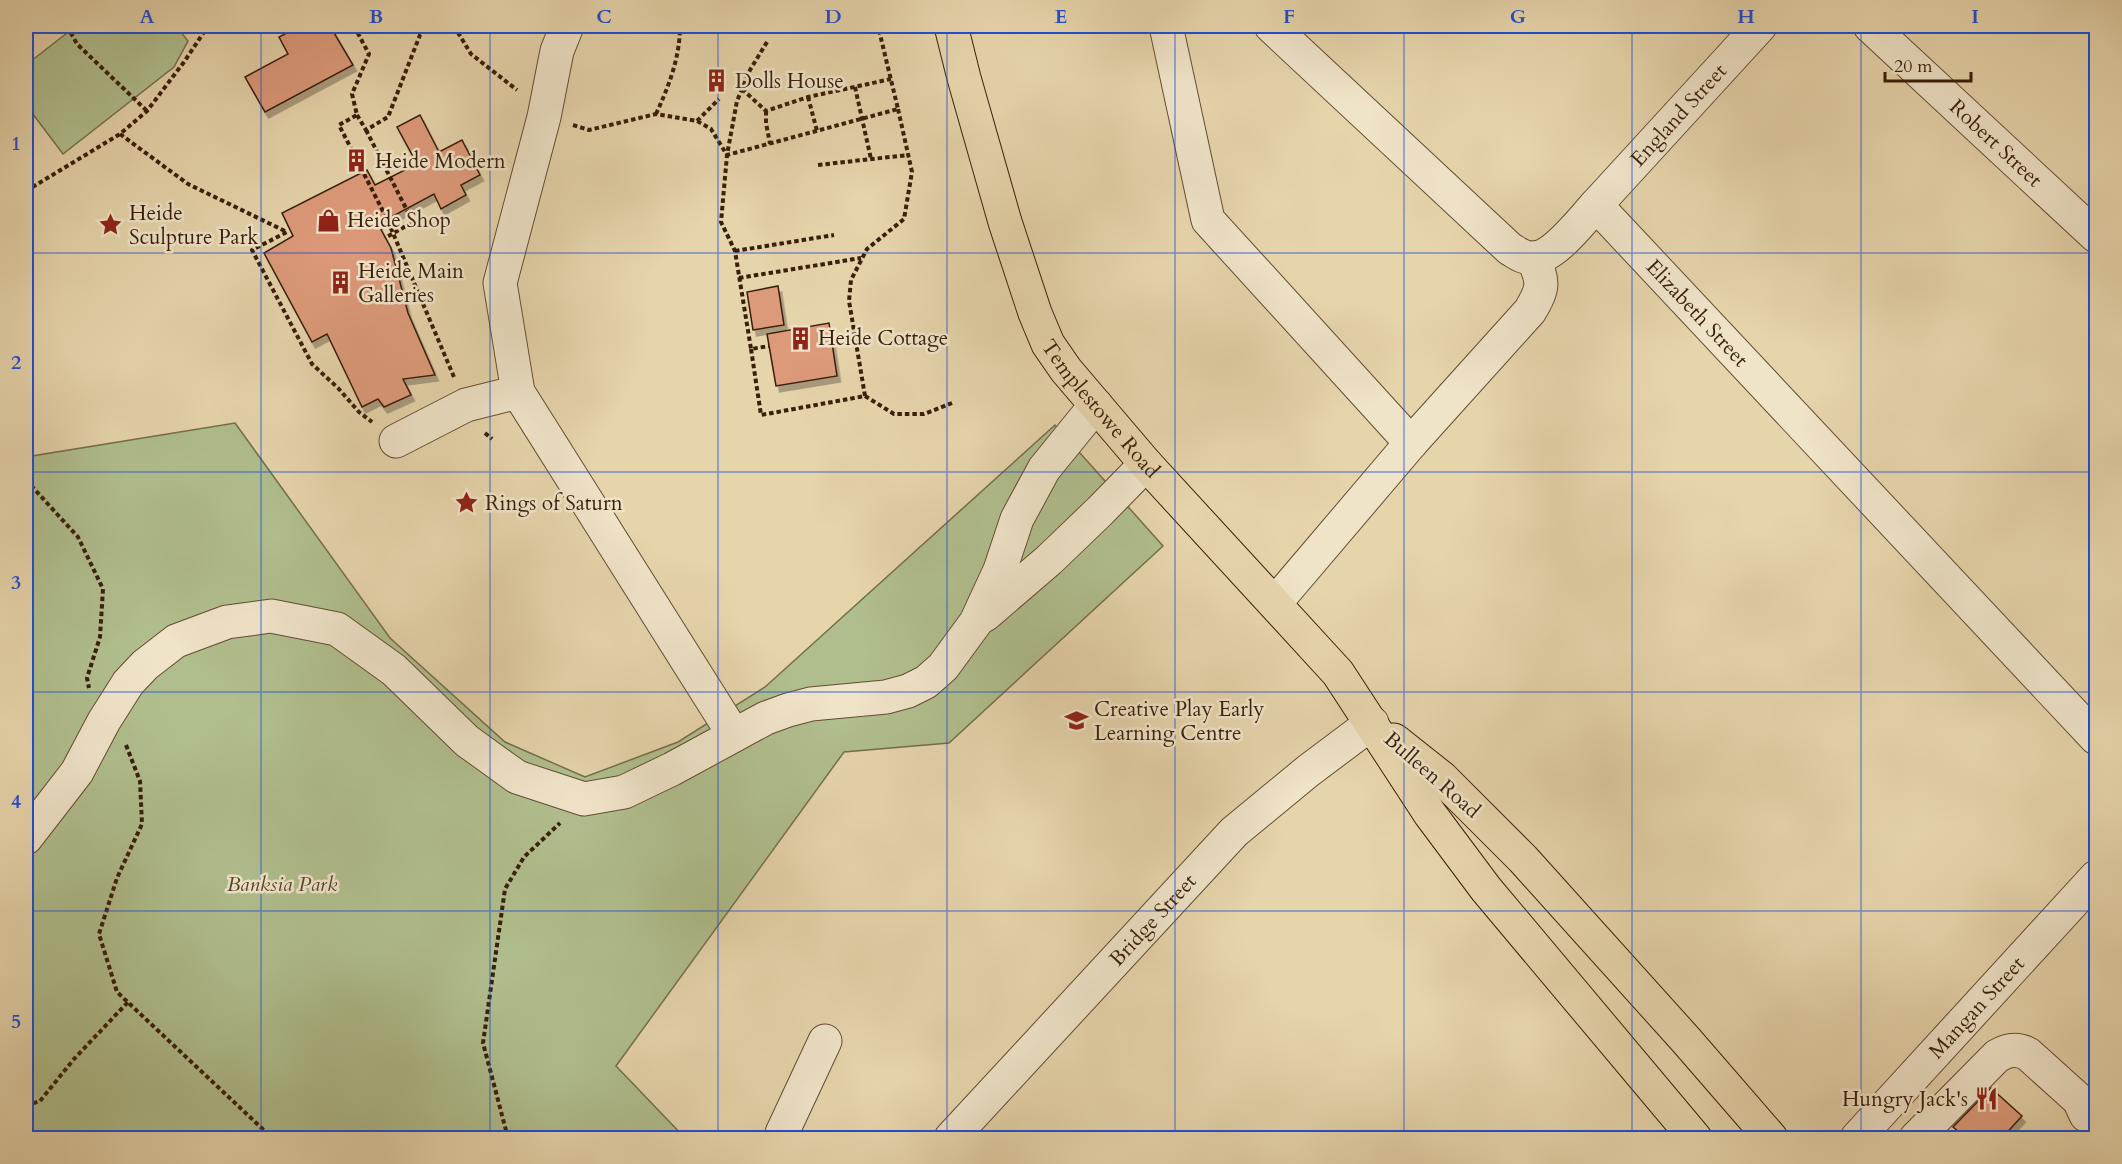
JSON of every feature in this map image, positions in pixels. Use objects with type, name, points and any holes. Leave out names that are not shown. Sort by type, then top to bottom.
[{"type":"main road","name":"Templestowe Road","points":[[951,26],[1005,222],[1035,313],[1048,344],[1066,370],[1146,464],[1338,673],[1372,723]]},
{"type":"main road","name":"Bulleen Road","points":[[1372,723],[1430,814],[1486,889],[1695,1138]]},
{"type":"main road","name":"Bulleen Road","points":[[1372,723],[1442,778],[1523,859],[1771,1138]]},
{"type":"street","points":[[567,26],[557,51],[544,117],[500,283],[518,392],[734,735]]},
{"type":"street","points":[[1166,26],[1208,220],[1411,443]]},
{"type":"street","points":[[1271,26],[1510,249],[1521,256],[1533,258],[1542,256],[1555,248],[1596,205]]},
{"type":"street","name":"England Street","points":[[1596,205],[1760,26]]},
{"type":"street","name":"Robert Street","points":[[1870,26],[2097,236]]},
{"type":"street","name":"Elizabeth Street","points":[[1596,205],[2097,738]]},
{"type":"street","points":[[1275,603],[1411,443],[1530,311],[1542,286],[1541,277],[1533,258]]},
{"type":"street","points":[[396,441],[466,405],[518,392]]},
{"type":"street","points":[[26,838],[77,772],[128,683],[145,664],[176,641],[226,622],[271,616],[337,630],[394,670],[467,741],[517,777],[584,799],[624,792],[766,718],[811,704],[908,692],[926,682],[944,667],[976,622],[1000,570],[1017,519],[1044,469],[1096,405]]},
{"type":"street","points":[[976,622],[1049,560],[1146,464]]},
{"type":"street","name":"Bridge Street","points":[[951,1138],[1234,832],[1308,771],[1372,723]]},
{"type":"street","name":"Mangan Street","points":[[1857,1138],[2097,877]]},
{"type":"street","points":[[782,1138],[782,1133],[825,1041]]},
{"type":"street","points":[[1928,1131],[1997,1056],[2012,1050],[2022,1050],[2028,1054],[2079,1100],[2086,1115]]},
{"type":"path","points":[[67,26],[77,44],[147,111]]},
{"type":"path","points":[[26,191],[120,134],[147,111],[208,26]]},
{"type":"path","points":[[354,26],[369,54],[352,94],[357,115],[413,222],[386,238]]},
{"type":"path","points":[[366,130],[388,117],[420,35],[430,26]]},
{"type":"path","points":[[454,26],[471,54],[508,81],[544,117],[589,130],[656,114],[697,121],[711,129],[727,155]]},
{"type":"path","points":[[656,114],[670,83],[680,42],[680,26]]},
{"type":"path","points":[[866,396],[849,301],[851,280],[867,249],[904,219],[912,172],[878,26]]},
{"type":"path","points":[[767,42],[750,70],[737,101],[727,155],[722,222],[735,251],[761,415],[866,396],[894,414],[924,414],[952,403]]},
{"type":"path","points":[[766,111],[808,97],[891,79]]},
{"type":"path","points":[[855,87],[871,159]]},
{"type":"path","points":[[742,89],[766,111],[770,144]]},
{"type":"path","points":[[808,97],[817,131]]},
{"type":"path","points":[[697,121],[719,99]]},
{"type":"path","points":[[727,155],[898,109]]},
{"type":"path","points":[[357,115],[339,124],[393,234],[474,423],[492,439]]},
{"type":"path","points":[[120,134],[188,184],[287,232],[252,250],[312,364],[359,412],[396,441]]},
{"type":"path","points":[[819,165],[908,155]]},
{"type":"path","points":[[735,251],[834,235]]},
{"type":"path","points":[[739,278],[861,258]]},
{"type":"path","points":[[751,349],[769,346]]},
{"type":"path","points":[[26,480],[78,537],[104,589],[100,637],[87,678],[92,707],[129,748],[140,781],[142,824],[117,878],[99,934],[117,992],[270,1138]]},
{"type":"path","points":[[508,1138],[483,1043],[505,889],[524,857],[584,799]]},
{"type":"path","points":[[26,1106],[40,1101],[74,1059],[128,1002]]},
{"type":"green space","points":[[76,26],[176,26],[188,41],[174,67],[63,154],[26,105],[26,65]]},
{"type":"green space","name":"Banksia Park","points":[[235,423],[390,638],[505,742],[585,777],[678,742],[765,687],[1055,425],[1163,546],[949,743],[844,752],[616,1066],[685,1138],[26,1138],[26,457]]},
{"type":"building","name":"Heide Modern","points":[[300,26],[330,26],[353,65],[265,112],[245,77],[288,54],[279,37]]},
{"type":"building","name":"Heide Main Galleries","points":[[420,115],[439,152],[462,140],[480,175],[461,185],[466,195],[441,209],[434,194],[378,224],[391,248],[408,313],[435,375],[403,379],[411,395],[384,407],[378,399],[362,407],[327,334],[312,342],[264,253],[293,236],[282,213],[367,170],[375,185],[417,164],[397,127]]},
{"type":"building","points":[[778,286],[784,325],[753,330],[747,292]]},
{"type":"building","name":"Heide Cottage","points":[[829,323],[837,376],[776,386],[767,334]]},
{"type":"building","name":"Hungry Jack's","points":[[1991,1088],[2022,1116],[2002,1138],[1966,1138],[1953,1127]]},
{"type":"place","name":"Dolls House","points":[[717,81]]},
{"type":"place","name":"Heide Modern","points":[[357,161]]},
{"type":"place","name":"Heide Shop","points":[[329,220]]},
{"type":"place","name":"Heide Sculpture Park","points":[[111,225]]},
{"type":"place","name":"Heide Main Galleries","points":[[340,283]]},
{"type":"place","name":"Heide Cottage","points":[[800,338]]},
{"type":"place","name":"Rings of Saturn","points":[[467,503]]},
{"type":"place","name":"Creative Play Early Learning Centre","points":[[1076,721]]},
{"type":"place","name":"Hungry Jack's","points":[[1986,1099]]}]
